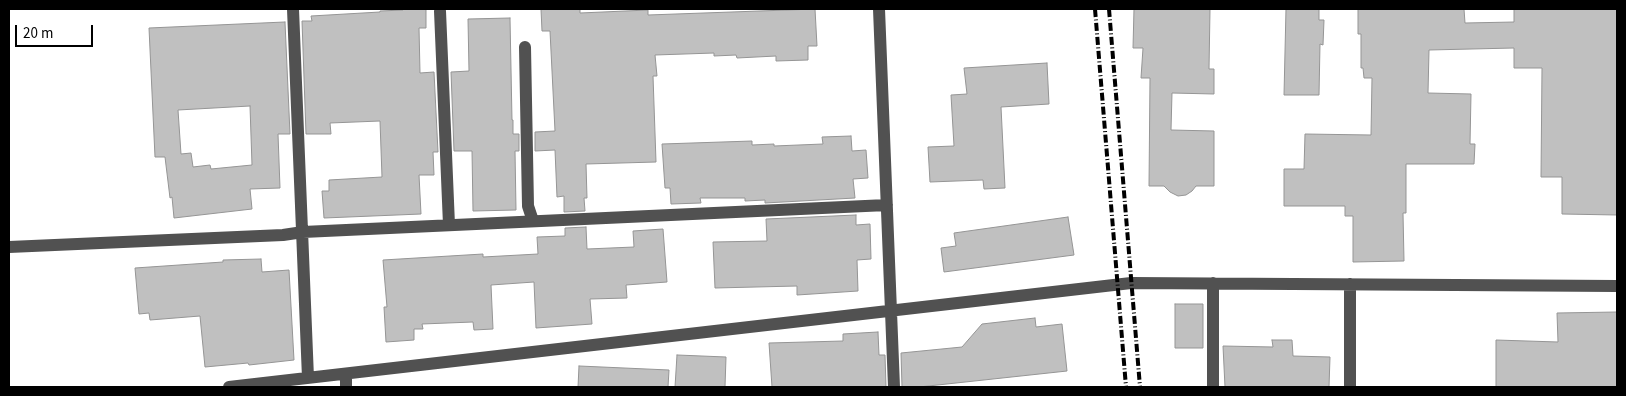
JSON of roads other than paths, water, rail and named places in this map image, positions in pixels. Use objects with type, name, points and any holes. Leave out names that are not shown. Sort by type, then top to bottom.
[{"type":"street","points":[[293,9],[308,378]]},
{"type":"street","points":[[879,9],[894,387]]},
{"type":"street","points":[[440,11],[448,225]]},
{"type":"street","points":[[525,47],[528,206],[534,221]]},
{"type":"street","points":[[9,247],[887,205]]},
{"type":"street","points":[[1213,283],[1213,387]]},
{"type":"street","points":[[229,387],[308,378],[346,381],[891,310],[1117,284],[1617,286]]},
{"type":"street","points":[[1350,284],[1350,387]]},
{"type":"railway","points":[[1095,9],[1126,387]]},
{"type":"railway","points":[[1109,9],[1140,387]]}]
